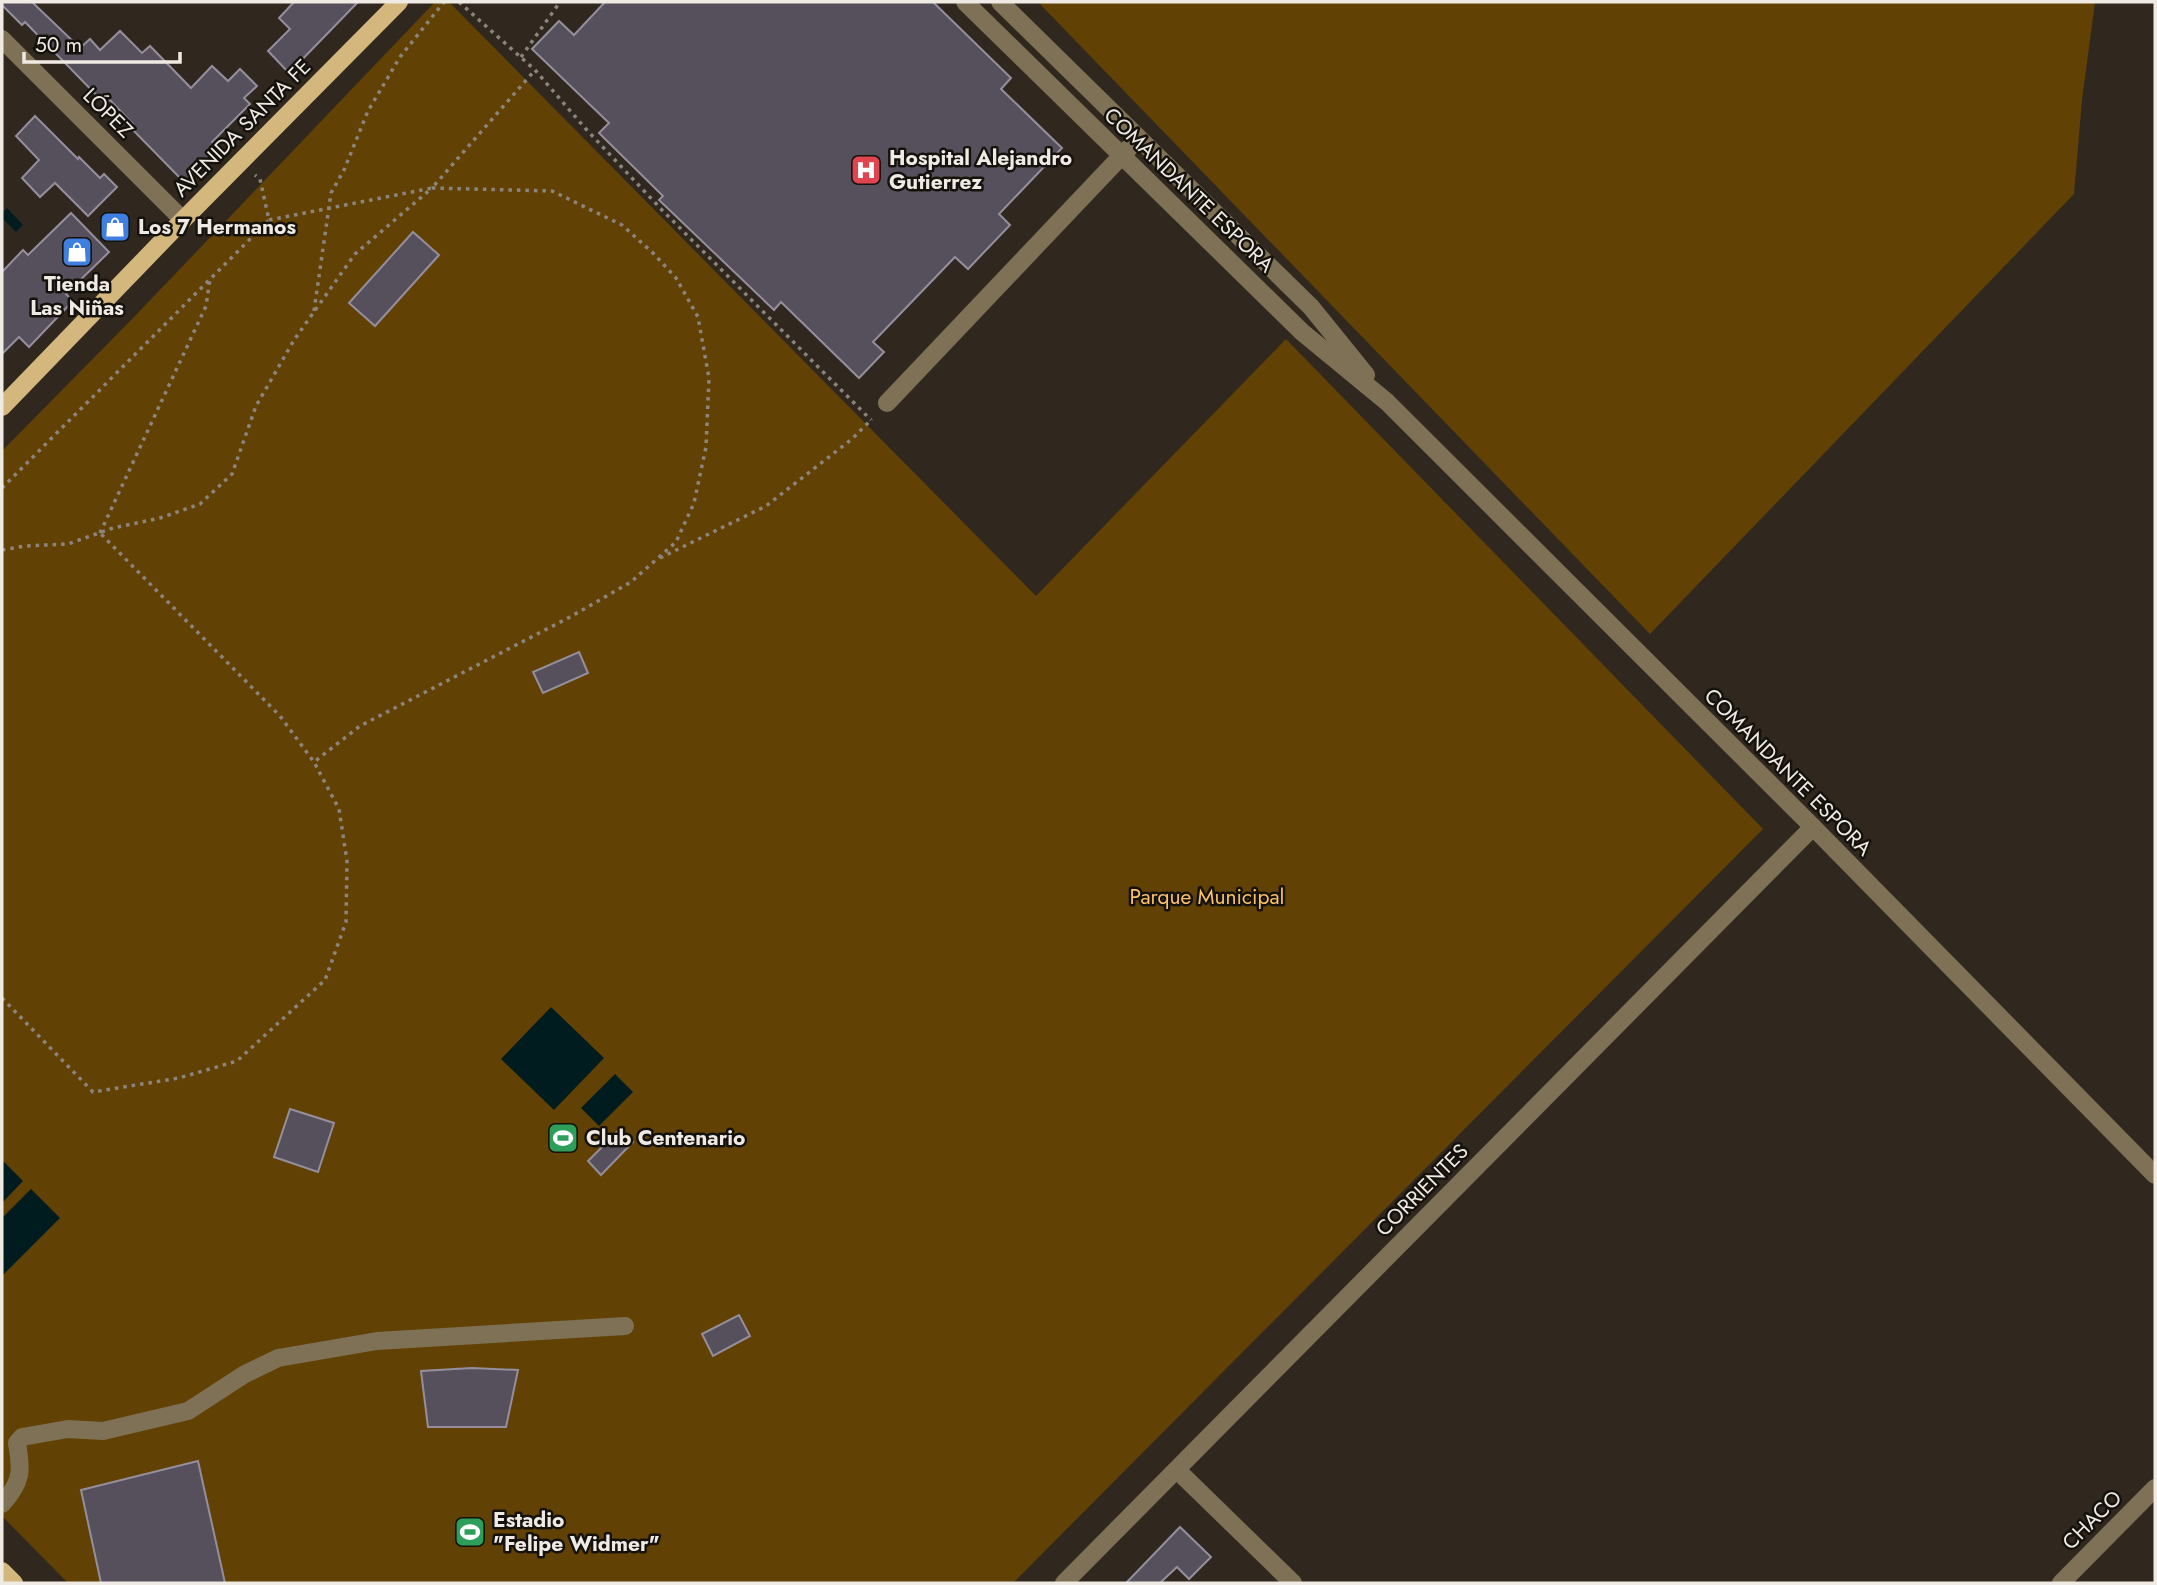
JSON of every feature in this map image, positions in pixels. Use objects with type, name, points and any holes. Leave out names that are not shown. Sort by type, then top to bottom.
[{"type":"main road","name":"AVENIDA SANTA FE","points":[[2,407],[400,2]]},
{"type":"main road","points":[[2,1571],[15,1583]]},
{"type":"street","name":"COMANDANTE ESPORA","points":[[965,2],[1301,332],[1387,402],[2155,1175]]},
{"type":"street","name":"COMANDANTE ESPORA","points":[[1000,2],[1311,307],[1387,402]]},
{"type":"street","name":"LÓPEZ","points":[[2,39],[183,220]]},
{"type":"street","points":[[887,403],[1138,137]]},
{"type":"street","name":"CORRIENTES","points":[[1064,1583],[1812,827]]},
{"type":"street","points":[[2,1504],[16,1489],[21,1466],[17,1443],[22,1437],[68,1429],[103,1431],[188,1411],[245,1374],[278,1358],[377,1341],[625,1326]]},
{"type":"street","points":[[1177,1470],[1293,1583]]},
{"type":"street","name":"CHACO","points":[[2061,1583],[2154,1491]]},
{"type":"path","points":[[313,313],[331,194],[344,170],[368,111],[401,57],[444,2]]},
{"type":"path","points":[[459,2],[536,70],[585,128],[662,210],[871,420]]},
{"type":"path","points":[[521,57],[560,2]]},
{"type":"path","points":[[2,550],[68,544],[201,505],[232,474],[256,407],[294,340],[355,254],[432,188],[536,70]]},
{"type":"path","points":[[242,161],[260,179],[269,220]]},
{"type":"path","points":[[2,488],[269,220],[432,188],[552,191],[622,225],[676,278],[698,317],[709,378],[706,447],[694,503],[676,542],[631,582],[570,617],[360,726],[314,762]]},
{"type":"path","points":[[100,533],[206,306],[211,279]]},
{"type":"path","points":[[655,560],[766,506],[852,439],[887,403]]},
{"type":"path","points":[[2,998],[93,1092],[179,1078],[237,1061],[325,979],[346,922],[347,861],[339,809],[314,762],[280,716],[100,533]]},
{"type":"green space","name":"Parque Municipal","points":[[435,2],[449,2],[1036,596],[1286,339],[1763,829],[1013,1583],[68,1583],[2,1516],[2,451]]},
{"type":"green space","points":[[1038,2],[2095,2],[2082,100],[2074,194],[1650,634]]},
{"type":"water","points":[[7,208],[23,225],[16,232],[2,218],[2,213]]},
{"type":"water","points":[[551,1007],[604,1058],[554,1110],[501,1059]]},
{"type":"water","points":[[615,1074],[633,1092],[599,1126],[581,1108]]},
{"type":"water","points":[[2,1160],[23,1181],[2,1203]]},
{"type":"water","points":[[31,1189],[60,1218],[2,1276],[2,1218]]},
{"type":"building","points":[[2,2],[32,2],[80,48],[90,39],[100,50],[120,31],[142,53],[150,46],[191,88],[212,66],[228,81],[240,69],[257,86],[244,98],[250,104],[212,142],[219,149],[185,183],[130,127],[133,124],[110,100],[105,104],[25,22],[22,25]]},
{"type":"building","points":[[294,2],[358,2],[289,73],[268,51],[290,29],[279,18]]},
{"type":"building","points":[[605,2],[933,2],[1011,78],[1001,89],[1062,148],[999,214],[1010,225],[968,269],[955,257],[873,342],[884,352],[859,378],[781,302],[774,310],[659,200],[663,196],[599,133],[609,123],[532,49],[559,21],[574,35]]},
{"type":"building","points":[[35,116],[78,159],[79,157],[100,178],[104,174],[117,187],[88,216],[55,183],[40,197],[22,178],[39,160],[16,136]]},
{"type":"building","points":[[71,213],[109,252],[66,294],[73,301],[29,347],[19,337],[2,354],[2,272],[23,250],[28,255]]},
{"type":"building","points":[[413,232],[439,255],[375,326],[349,303]]},
{"type":"building","points":[[579,652],[588,673],[543,693],[533,672]]},
{"type":"building","points":[[290,1109],[334,1123],[318,1172],[274,1157]]},
{"type":"building","points":[[620,1129],[633,1142],[601,1175],[588,1161]]},
{"type":"building","points":[[739,1315],[750,1336],[713,1356],[702,1334]]},
{"type":"building","points":[[472,1368],[518,1370],[506,1427],[428,1427],[421,1371]]},
{"type":"building","points":[[198,1461],[225,1583],[101,1583],[81,1490]]},
{"type":"building","points":[[1180,1527],[1211,1557],[1189,1579],[1177,1567],[1160,1583],[1126,1583]]},
{"type":"place","name":"Hospital Alejandro Gutierrez","points":[[866,170]]},
{"type":"place","name":"Los 7 Hermanos","points":[[115,227]]},
{"type":"place","name":"Tienda Las Niñas","points":[[77,252]]},
{"type":"place","name":"Club Centenario","points":[[563,1138]]},
{"type":"place","name":"Estadio \"Felipe Widmer\"","points":[[470,1532]]}]
